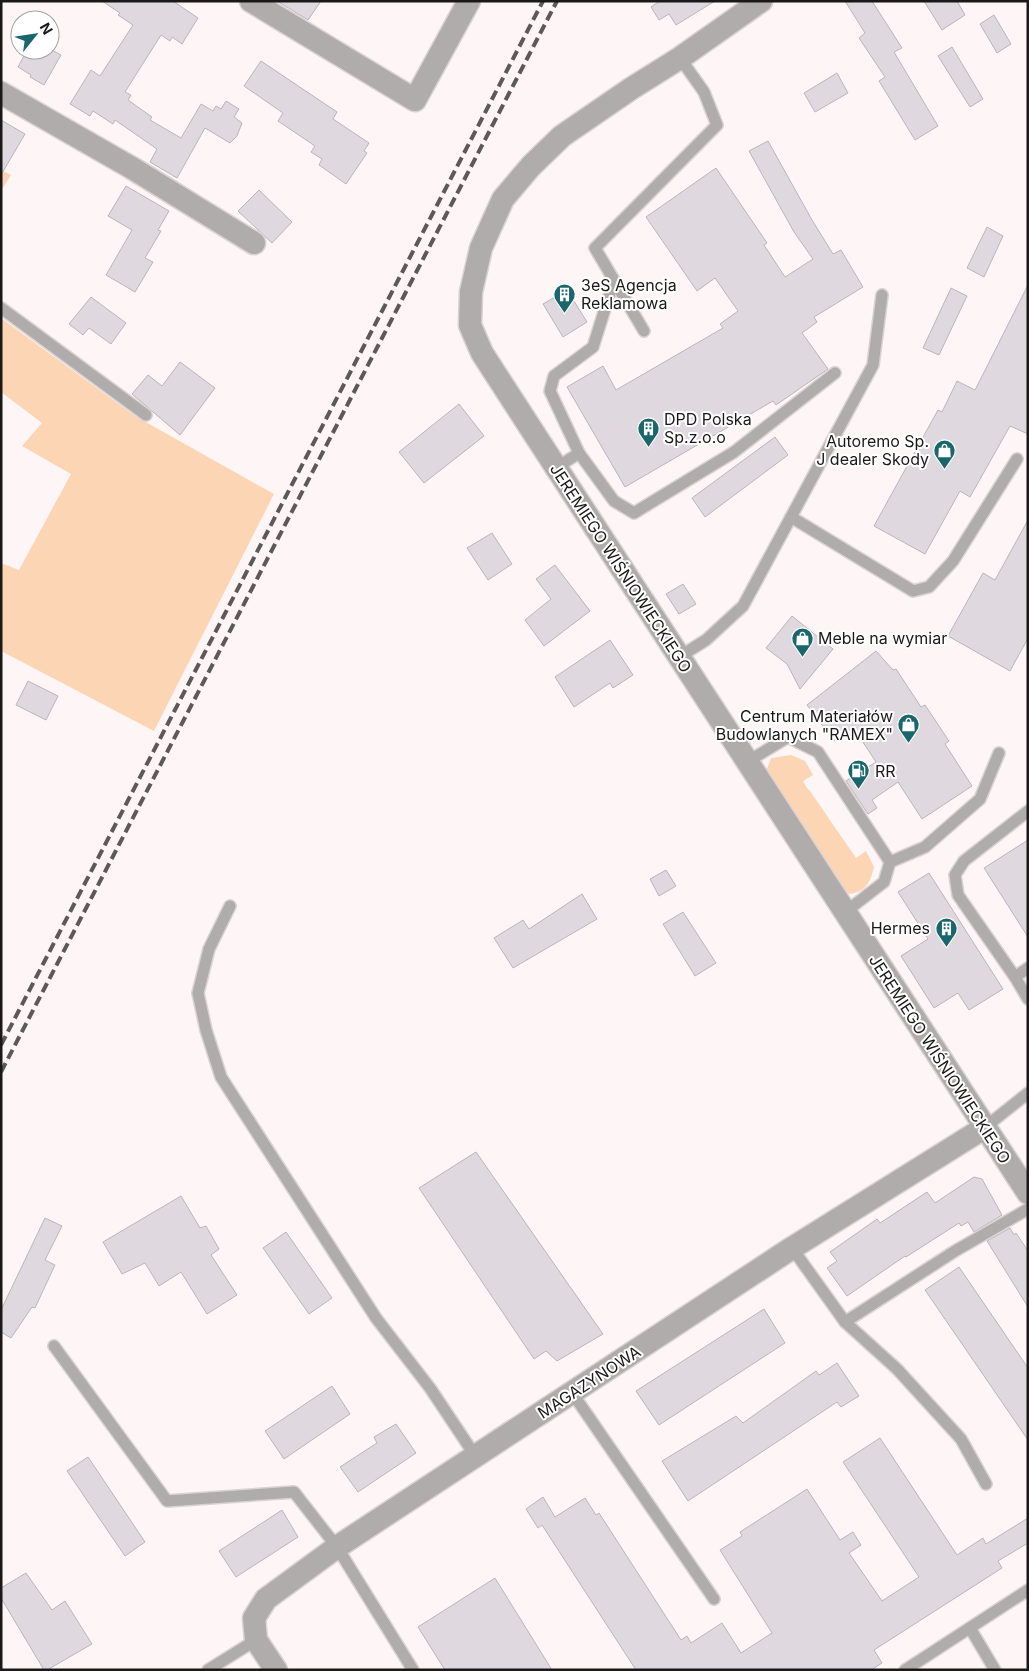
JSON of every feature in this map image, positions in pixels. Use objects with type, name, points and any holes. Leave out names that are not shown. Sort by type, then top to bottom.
[{"type":"street","points":[[251,1],[415,100],[469,1]]},
{"type":"street","name":"JEREMIEGO WIŚNIOWIECKIEGO","points":[[761,1],[680,58],[562,136],[537,160],[503,199],[481,248],[471,292],[470,326],[482,352],[556,468],[1028,1193]]},
{"type":"street","points":[[1,93],[132,168],[254,244]]},
{"type":"street","name":"MAGAZYNOWA","points":[[256,1640],[254,1618],[266,1599],[337,1547],[573,1394],[792,1248],[984,1128]]},
{"type":"street","points":[[256,1640],[276,1670]]},
{"type":"lane","points":[[644,331],[595,248],[717,125],[704,92],[680,58]]},
{"type":"lane","points":[[614,280],[593,347],[554,376],[550,391],[579,453],[614,501],[634,513],[734,452],[836,373]]},
{"type":"lane","points":[[679,657],[706,640],[743,606],[873,365],[882,295]]},
{"type":"lane","points":[[1,308],[146,415]]},
{"type":"lane","points":[[556,468],[579,453]]},
{"type":"lane","points":[[791,516],[913,591],[929,587],[953,562],[1018,459]]},
{"type":"lane","points":[[747,762],[788,737],[818,752],[890,862],[884,882],[844,913]]},
{"type":"lane","points":[[890,862],[925,847],[980,799],[999,753]]},
{"type":"lane","points":[[1028,811],[964,861],[955,875],[958,895],[1028,999]]},
{"type":"lane","points":[[230,906],[209,949],[198,993],[206,1030],[221,1077],[376,1318],[430,1388],[476,1457]]},
{"type":"lane","points":[[1015,977],[1028,968]]},
{"type":"lane","points":[[984,1128],[1028,1092]]},
{"type":"lane","points":[[845,1322],[955,1251],[1028,1208]]},
{"type":"lane","points":[[792,1248],[845,1322],[897,1369],[961,1439],[986,1484]]},
{"type":"lane","points":[[54,1346],[167,1501],[294,1492],[337,1547],[414,1670]]},
{"type":"lane","points":[[573,1394],[714,1599]]},
{"type":"lane","points":[[905,1670],[1028,1590]]},
{"type":"lane","points":[[970,1628],[995,1670]]},
{"type":"lane","points":[[208,1670],[256,1640]]},
{"type":"shaded area","points":[[1,170],[11,175],[1,191]]},
{"type":"shaded area","points":[[1,318],[135,416],[274,494],[154,731],[1,651],[1,563],[19,570],[71,474],[22,446],[42,423],[1,392]]},
{"type":"shaded area","points":[[791,755],[805,761],[813,775],[803,781],[856,858],[866,851],[874,867],[869,882],[860,891],[849,894],[840,887],[773,790],[767,769],[771,758]]},
{"type":"building","points":[[102,1],[173,1],[198,18],[182,44],[172,37],[170,41],[161,35],[125,92],[131,95],[128,100],[152,117],[150,120],[181,138],[201,104],[213,111],[216,106],[221,109],[226,101],[239,109],[234,117],[242,123],[237,136],[230,143],[205,128],[177,178],[150,162],[157,149],[115,120],[113,124],[93,111],[90,116],[70,104],[91,70],[100,76],[133,25],[118,15],[120,13]]},
{"type":"building","points":[[277,1],[321,1],[308,20]]},
{"type":"building","points":[[660,1],[715,1],[676,25],[669,14],[659,20],[651,7]]},
{"type":"building","points":[[845,1],[872,1],[902,48],[894,52],[938,126],[915,140],[879,81],[885,77],[859,38],[865,33]]},
{"type":"building","points":[[924,1],[957,1],[965,15],[942,30]]},
{"type":"building","points":[[994,15],[1011,44],[997,53],[980,24]]},
{"type":"building","points":[[952,47],[983,99],[970,107],[938,56]]},
{"type":"building","points":[[22,60],[58,60],[44,85],[18,67]]},
{"type":"building","points":[[261,61],[337,112],[333,119],[369,143],[364,151],[367,153],[346,184],[319,165],[322,159],[311,152],[315,146],[278,121],[283,113],[244,86]]},
{"type":"building","points":[[837,73],[848,93],[815,112],[804,93]]},
{"type":"building","points":[[1,120],[25,134],[1,175]]},
{"type":"building","points":[[768,141],[833,254],[841,250],[863,287],[814,317],[817,322],[802,333],[828,369],[776,405],[773,401],[625,487],[567,387],[603,366],[616,390],[723,328],[720,324],[738,311],[715,278],[697,291],[646,217],[716,168],[767,243],[764,245],[785,277],[813,259],[794,232],[749,151]]},
{"type":"building","points":[[126,186],[169,211],[158,230],[161,231],[145,258],[153,262],[135,292],[106,275],[132,230],[108,216]]},
{"type":"building","points":[[259,190],[292,222],[272,243],[238,211]]},
{"type":"building","points":[[987,227],[1003,236],[984,277],[967,268]]},
{"type":"building","points":[[1028,285],[1028,434],[1010,426],[970,497],[960,491],[925,554],[874,526],[938,410],[942,412],[957,381],[975,390]]},
{"type":"building","points":[[951,288],[967,296],[939,355],[923,348]]},
{"type":"building","name":"3eS Agencja Reklamowa","points":[[567,290],[587,322],[563,337],[543,304]]},
{"type":"building","points":[[91,297],[126,323],[111,344],[89,328],[83,335],[69,324]]},
{"type":"building","points":[[180,362],[215,388],[180,435],[132,394],[148,375],[162,386]]},
{"type":"building","points":[[459,404],[484,436],[424,483],[399,452]]},
{"type":"building","points":[[775,437],[788,455],[705,517],[692,498]]},
{"type":"building","points":[[1028,520],[1028,638],[1010,671],[948,636],[983,573],[995,580]]},
{"type":"building","points":[[492,533],[512,564],[488,580],[467,548]]},
{"type":"building","points":[[555,565],[590,611],[544,646],[525,620],[551,599],[536,579]]},
{"type":"building","points":[[683,584],[696,604],[679,614],[666,594]]},
{"type":"building","name":"Meble na wymiar","points":[[792,616],[833,649],[800,689],[787,664],[766,648]]},
{"type":"building","points":[[610,640],[633,675],[613,688],[610,683],[574,707],[555,677]]},
{"type":"building","name":"Centrum Materiałów Budowlanych \"RAMEX\"","points":[[876,651],[893,670],[896,669],[921,707],[925,705],[949,741],[945,744],[972,786],[922,819],[898,782],[872,800],[877,808],[868,814],[846,781],[876,762],[853,727],[834,741],[807,705]]},
{"type":"building","points":[[28,681],[58,696],[46,720],[16,705]]},
{"type":"building","points":[[1028,840],[1028,937],[984,868]]},
{"type":"building","points":[[666,870],[676,886],[659,896],[650,879]]},
{"type":"building","name":"Hermes","points":[[929,873],[1003,989],[969,1010],[958,993],[934,1008],[901,956],[928,939],[898,892]]},
{"type":"building","points":[[582,894],[597,919],[513,968],[494,938],[523,920],[529,929]]},
{"type":"building","points":[[683,912],[716,963],[695,976],[663,924]]},
{"type":"building","points":[[476,1152],[603,1334],[557,1361],[546,1351],[534,1359],[419,1188]]},
{"type":"building","points":[[974,1177],[982,1179],[1002,1215],[974,1232],[968,1222],[961,1226],[959,1223],[905,1256],[847,1296],[827,1268],[837,1261],[830,1252],[877,1219],[880,1223],[927,1192],[935,1203]]},
{"type":"building","points":[[181,1196],[200,1228],[206,1226],[219,1249],[211,1255],[237,1295],[207,1314],[181,1272],[159,1286],[145,1263],[122,1274],[103,1242]]},
{"type":"building","points":[[45,1218],[62,1226],[45,1260],[55,1265],[35,1308],[32,1307],[11,1338],[1,1332],[1,1310]]},
{"type":"building","points":[[1010,1228],[1014,1235],[1016,1233],[1028,1251],[1028,1307],[987,1241]]},
{"type":"building","points":[[286,1232],[332,1298],[309,1314],[263,1248]]},
{"type":"building","points":[[959,1267],[1028,1368],[1028,1440],[925,1290]]},
{"type":"building","points":[[764,1309],[785,1343],[659,1425],[636,1391]]},
{"type":"building","points":[[837,1363],[859,1396],[841,1407],[837,1402],[688,1501],[662,1461],[736,1416],[743,1423],[816,1371],[819,1375]]},
{"type":"building","points":[[332,1386],[350,1414],[284,1459],[265,1431]]},
{"type":"building","points":[[396,1424],[416,1453],[358,1492],[340,1467],[377,1443],[374,1437]]},
{"type":"building","points":[[880,1438],[957,1555],[983,1538],[986,1544],[1028,1518],[1028,1543],[998,1561],[1002,1568],[874,1650],[882,1663],[871,1670],[636,1670],[542,1525],[538,1528],[526,1509],[543,1497],[555,1517],[585,1498],[596,1515],[599,1513],[681,1640],[687,1636],[691,1643],[722,1623],[741,1653],[772,1633],[720,1550],[742,1536],[740,1532],[807,1489],[840,1540],[853,1532],[861,1545],[849,1553],[882,1601],[919,1577],[843,1462]]},
{"type":"building","points":[[88,1457],[145,1542],[125,1556],[67,1471]]},
{"type":"building","points":[[282,1510],[298,1537],[236,1577],[219,1551]]},
{"type":"building","points":[[26,1573],[52,1610],[65,1601],[92,1644],[47,1670],[44,1670],[1,1598],[1,1588]]},
{"type":"building","points":[[495,1578],[552,1670],[445,1670],[418,1627]]},
{"type":"railway","points":[[1,1045],[543,1]]},
{"type":"railway","points":[[1,1072],[557,1]]},
{"type":"place","name":"3eS Agencja Reklamowa","points":[[565,313]]},
{"type":"place","name":"DPD Polska Sp.z.o.o","points":[[648,447]]},
{"type":"place","name":"Autoremo Sp. J dealer Skody","points":[[945,469]]},
{"type":"place","name":"Meble na wymiar","points":[[802,657]]},
{"type":"place","name":"Centrum Materiałów Budowlanych \"RAMEX\"","points":[[909,744]]},
{"type":"place","name":"RR","points":[[859,790]]},
{"type":"place","name":"Hermes","points":[[946,947]]}]
